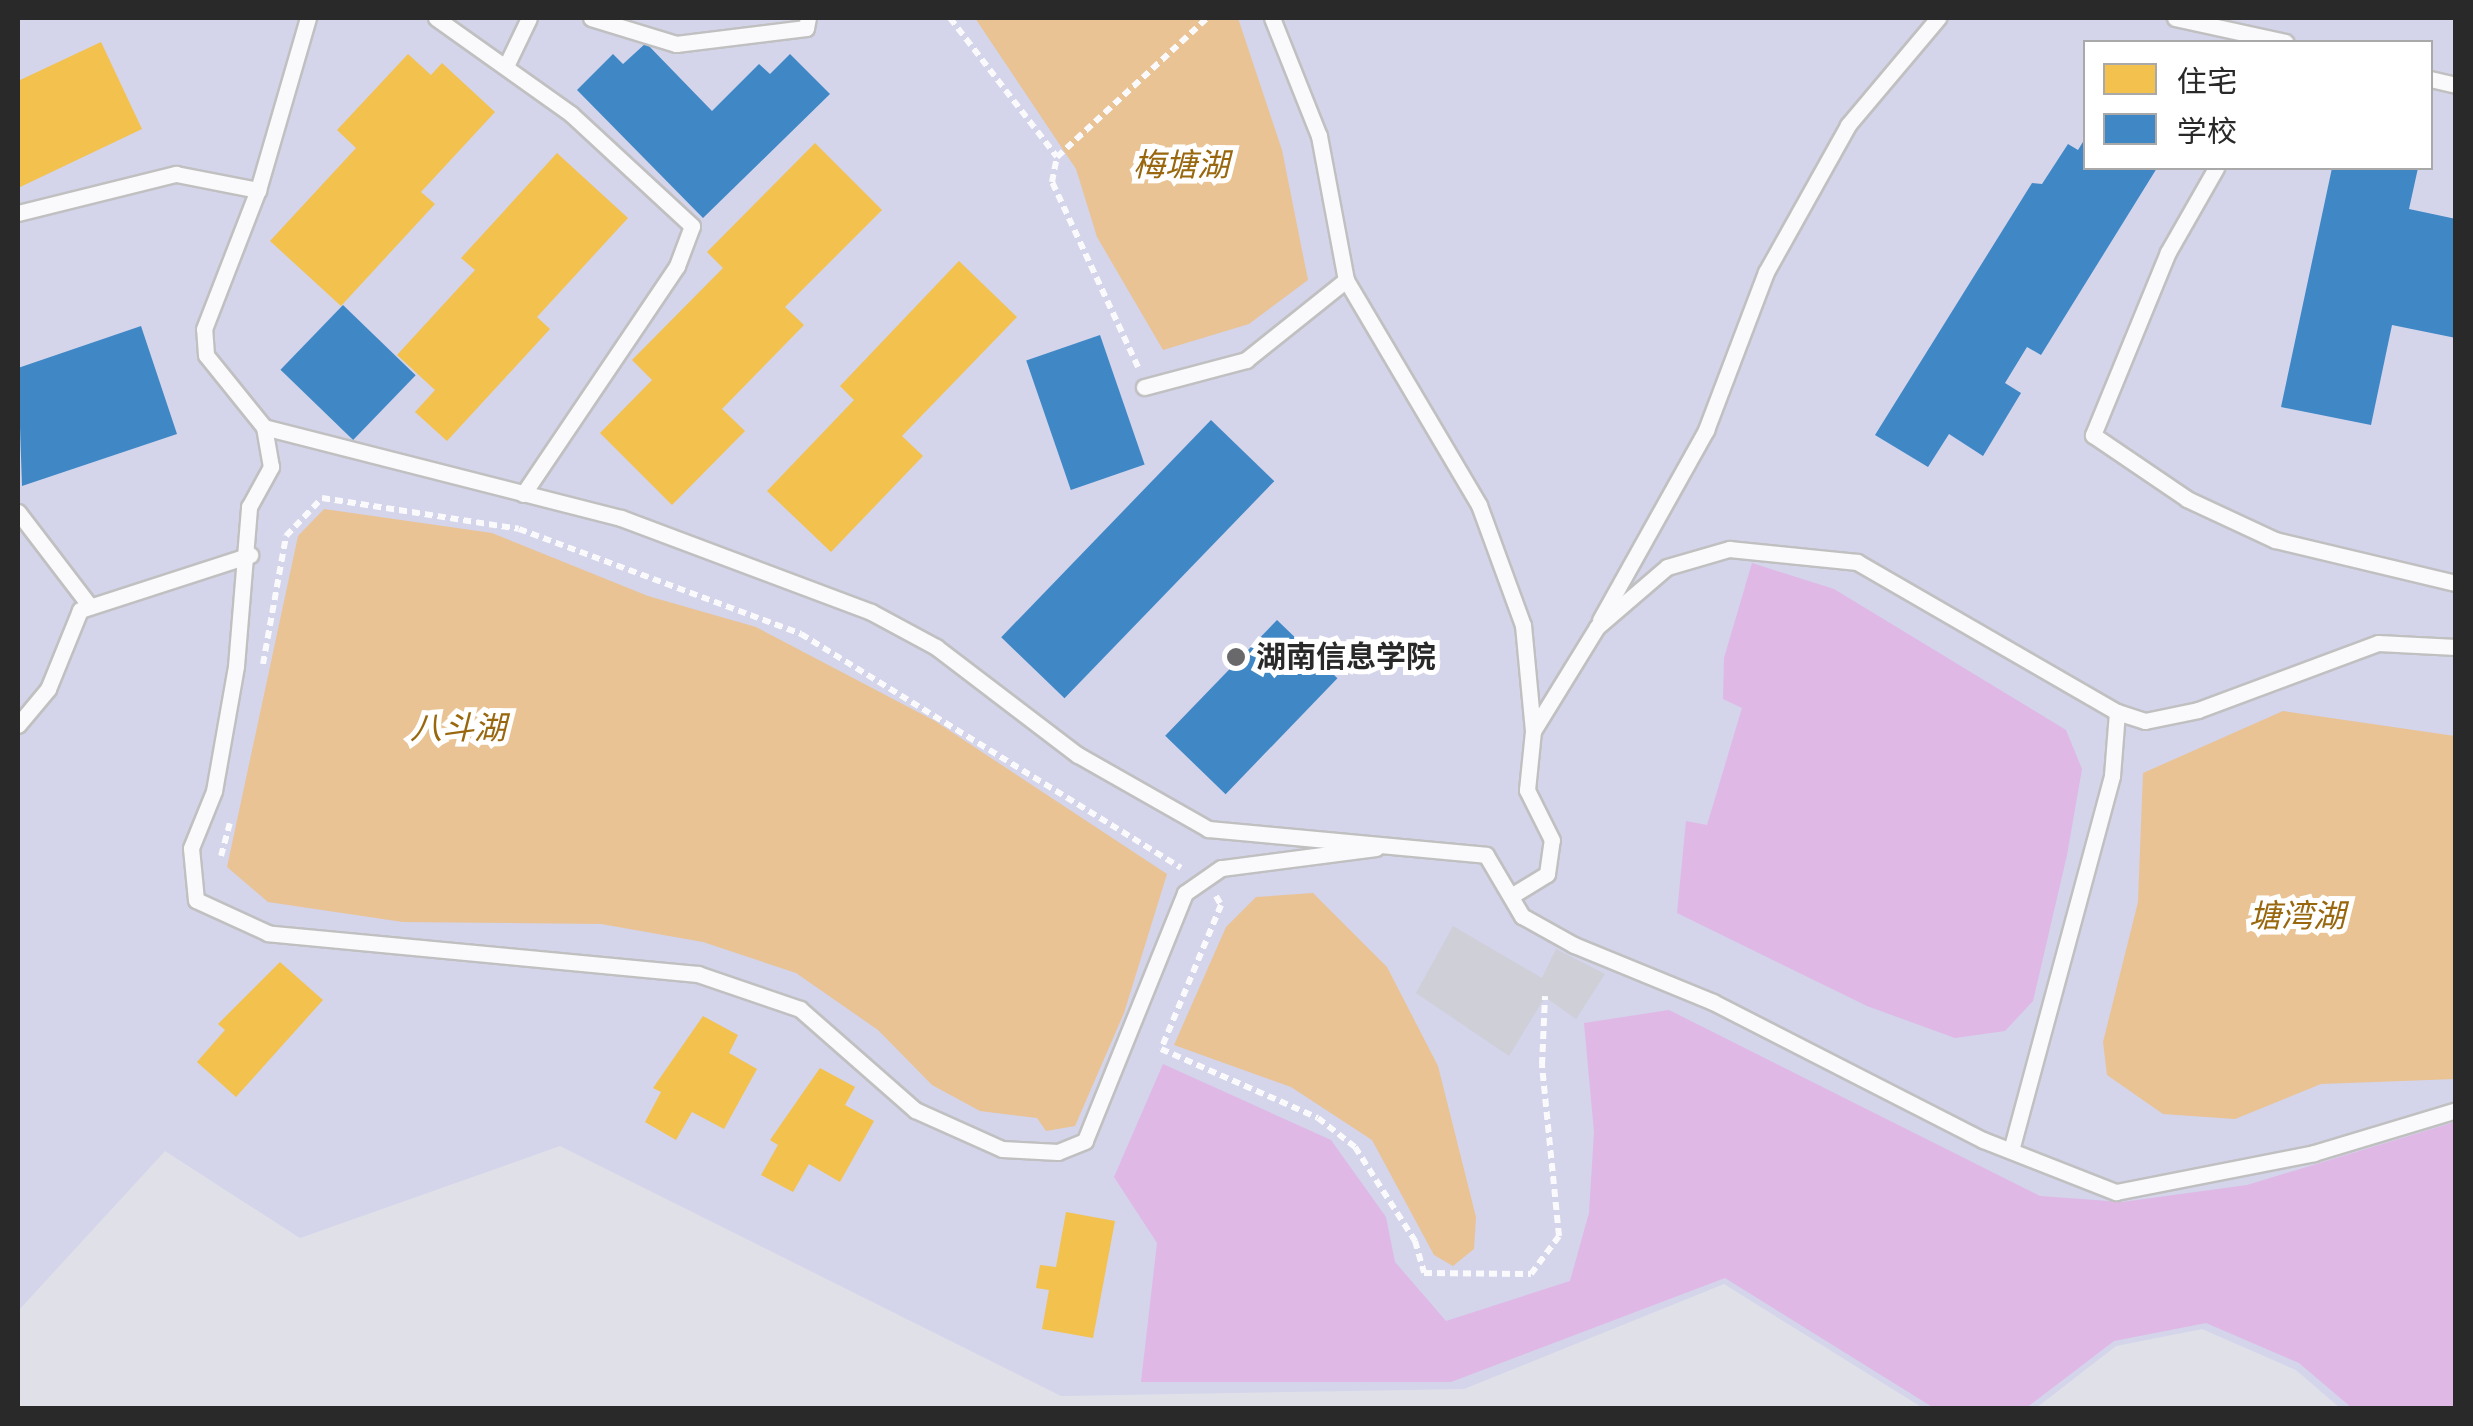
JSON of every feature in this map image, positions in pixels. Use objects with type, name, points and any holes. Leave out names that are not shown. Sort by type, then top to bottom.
[{"type":"lane","points":[[308,18],[258,190],[204,329],[206,355],[264,427],[271,467],[249,507],[250,554],[214,791],[192,848],[196,900],[268,933],[698,974],[800,1008],[916,1110],[1002,1150],[1058,1152],[1084,1140],[1151,964],[1184,893],[1221,868],[1376,848]]},
{"type":"lane","points":[[436,18],[506,66],[692,226],[677,266],[523,494]]},
{"type":"lane","points":[[506,66],[529,18]]},
{"type":"lane","points":[[591,18],[676,44],[806,28],[808,18]]},
{"type":"lane","points":[[1272,18],[1319,136],[1346,280],[1479,505],[1523,625],[1533,731],[1527,790],[1552,840],[1547,874],[1511,896]]},
{"type":"lane","points":[[1533,731],[1597,627],[1706,430],[1766,272],[1848,125],[1938,18]]},
{"type":"lane","points":[[2174,18],[2245,38]]},
{"type":"lane","points":[[2215,170],[2168,252],[2093,436],[2188,499],[2275,540],[2456,583]]},
{"type":"lane","points":[[18,213],[176,174],[258,190]]},
{"type":"lane","points":[[1144,387],[1246,360],[1346,280]]},
{"type":"lane","points":[[264,427],[638,524],[871,612],[936,647],[1078,755],[1208,829],[1376,848],[1486,855],[1522,916],[1574,945],[1713,1002],[2010,1150],[2116,1192],[2314,1154],[2456,1110]]},
{"type":"lane","points":[[18,512],[89,605]]},
{"type":"lane","points":[[1597,627],[1668,567],[1729,549],[1790,550],[1857,562],[2118,712],[2145,721],[2198,710],[2378,644],[2456,648]]},
{"type":"lane","points":[[18,725],[48,689],[89,605],[250,554]]},
{"type":"lane","points":[[2010,1150],[2112,776],[2118,712]]},
{"type":"path","points":[[950,18],[1056,157]]},
{"type":"path","points":[[1144,387],[1052,182],[1056,157],[1207,18]]},
{"type":"path","points":[[259,683],[286,536],[322,498],[519,529],[801,634],[1028,769],[1147,853],[1206,878],[1221,905],[1161,1048],[1318,1118],[1355,1147],[1415,1241],[1424,1274],[1531,1274],[1559,1236],[1542,1065],[1545,996]]},
{"type":"path","points":[[221,856],[232,816]]},
{"type":"shaded area","name":"湖南信息学院","points":[[18,18],[2455,18],[2455,1408],[2340,1408],[2296,1370],[2202,1329],[2116,1346],[2036,1408],[1923,1408],[1724,1284],[1464,1389],[1061,1396],[560,1146],[300,1238],[165,1151],[18,1311]]},
{"type":"shaded area","points":[[1752,563],[1834,589],[2066,730],[2082,769],[2067,855],[2033,1001],[2005,1031],[1955,1038],[1867,1006],[1677,913],[1686,821],[1707,825],[1742,708],[1723,699],[1724,658]]},
{"type":"shaded area","points":[[1453,926],[1542,978],[1556,949],[1605,974],[1576,1019],[1545,997],[1509,1056],[1416,993]]},
{"type":"shaded area","points":[[1669,1010],[2040,1196],[2122,1202],[2247,1185],[2455,1122],[2455,1408],[2352,1408],[2299,1363],[2206,1323],[2114,1341],[2026,1408],[1934,1408],[1725,1278],[1451,1382],[1141,1382],[1157,1243],[1114,1177],[1163,1064],[1331,1140],[1386,1217],[1395,1262],[1446,1321],[1570,1281],[1589,1213],[1594,1132],[1584,1023]]},
{"type":"water","name":"梅塘湖","points":[[975,18],[1238,18],[1282,150],[1308,280],[1249,324],[1163,350],[1097,237],[1076,169]]},
{"type":"water","name":"八斗湖","points":[[324,509],[492,533],[648,596],[756,627],[935,721],[1167,874],[1124,1013],[1075,1126],[1046,1131],[1037,1118],[980,1111],[932,1085],[878,1030],[796,973],[703,942],[601,924],[403,922],[268,902],[227,867],[298,536]]},
{"type":"water","name":"塘湾湖","points":[[2283,711],[2455,736],[2455,1079],[2321,1084],[2235,1119],[2163,1114],[2107,1075],[2103,1042],[2138,902],[2143,773]]},
{"type":"water","points":[[1313,893],[1387,967],[1438,1066],[1476,1217],[1474,1249],[1453,1266],[1434,1255],[1372,1140],[1291,1087],[1174,1045],[1226,927],[1256,897]]},
{"type":"building: 住宅","points":[[101,42],[142,129],[18,188],[18,81]]},
{"type":"building: 住宅","points":[[408,54],[431,75],[442,63],[495,112],[421,192],[435,204],[341,306],[270,241],[356,148],[337,130]]},
{"type":"building: 住宅","points":[[815,143],[882,210],[785,307],[804,325],[722,409],[745,431],[672,505],[600,433],[652,380],[632,360],[723,268],[707,252]]},
{"type":"building: 住宅","points":[[557,153],[628,218],[537,317],[550,329],[447,441],[415,412],[435,390],[397,355],[475,270],[461,258]]},
{"type":"building: 住宅","points":[[959,261],[1017,317],[902,436],[923,456],[831,552],[767,491],[854,400],[840,386]]},
{"type":"building: 住宅","points":[[280,962],[323,1000],[236,1097],[197,1062],[225,1030],[218,1024]]},
{"type":"building: 住宅","points":[[703,1016],[738,1035],[729,1053],[757,1069],[724,1129],[692,1112],[676,1140],[645,1122],[661,1092],[653,1088]]},
{"type":"building: 住宅","points":[[820,1068],[855,1087],[845,1105],[874,1121],[840,1182],[809,1164],[793,1192],[761,1175],[778,1145],[770,1140]]},
{"type":"building: 住宅","points":[[1066,1212],[1115,1221],[1093,1338],[1042,1329],[1049,1290],[1036,1288],[1040,1265],[1056,1267]]},
{"type":"building: 学校","points":[[646,43],[712,111],[759,64],[770,74],[790,54],[830,94],[703,218],[577,90],[613,54],[623,64]]},
{"type":"building: 学校","points":[[2083,142],[2083,170],[2156,170],[2041,355],[2027,347],[2005,383],[2021,393],[1983,456],[1949,434],[1928,467],[1875,435],[2032,183],[2042,184],[2068,144],[2078,150]]},
{"type":"building: 学校","points":[[2332,170],[2418,170],[2409,209],[2456,219],[2456,338],[2392,325],[2371,425],[2281,407]]},
{"type":"building: 学校","points":[[343,305],[416,375],[353,440],[280,370]]},
{"type":"building: 学校","points":[[141,326],[177,434],[22,486],[18,368]]},
{"type":"building: 学校","points":[[1100,335],[1145,465],[1071,490],[1026,360]]},
{"type":"building: 学校","points":[[1211,420],[1274,481],[1065,698],[1001,637]]},
{"type":"building: 学校","points":[[1277,620],[1337,678],[1226,794],[1165,736]]},
{"type":"place","name":"湖南信息学院","points":[[1236,657]]}]
